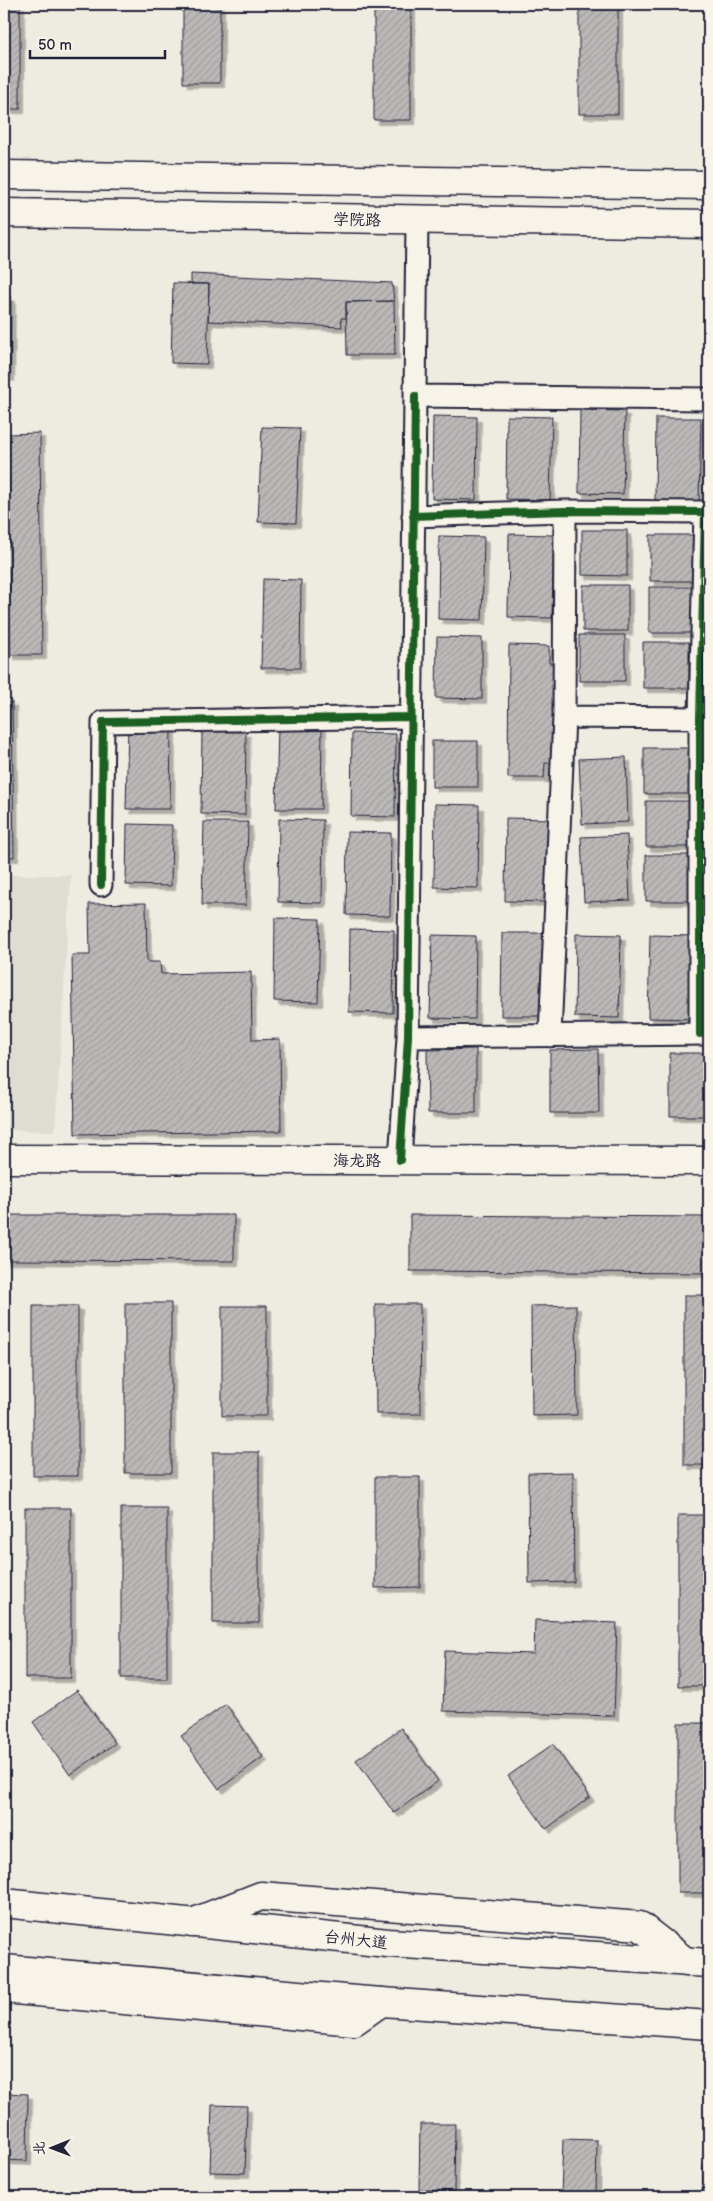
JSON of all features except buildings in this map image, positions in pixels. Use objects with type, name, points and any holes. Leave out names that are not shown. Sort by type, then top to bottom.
[{"type":"main road","points":[[4,175],[709,186]]},
{"type":"main road","name":"学院路","points":[[4,213],[709,224]]},
{"type":"main road","name":"海龙路","points":[[4,1159],[709,1161]]},
{"type":"main road","points":[[192,1923],[261,1896],[290,1898],[640,1926],[698,1962]]},
{"type":"main road","name":"台州大道","points":[[4,1904],[388,1943],[698,1962]]},
{"type":"main road","points":[[4,1969],[381,2002],[709,2025]]},
{"type":"main road","points":[[4,1989],[354,2021],[381,2002]]},
{"type":"street","points":[[400,1160],[408,1037],[418,220]]},
{"type":"street","points":[[415,396],[709,399]]},
{"type":"street","points":[[408,1037],[704,1034],[705,512],[565,511],[413,516]]},
{"type":"street","points":[[550,1036],[564,717],[565,511]]},
{"type":"street","points":[[101,885],[103,722],[412,717]]},
{"type":"street","points":[[564,717],[705,718]]},
{"type":"shaded area","points":[[4,875],[71,875],[55,1131],[4,1130]]},
{"type":"cycle path","points":[[400,1160],[408,1037],[415,396]]},
{"type":"cycle path","points":[[413,516],[565,511],[705,512],[700,717],[700,1034]]},
{"type":"cycle path","points":[[101,885],[103,722],[411,717]]}]
